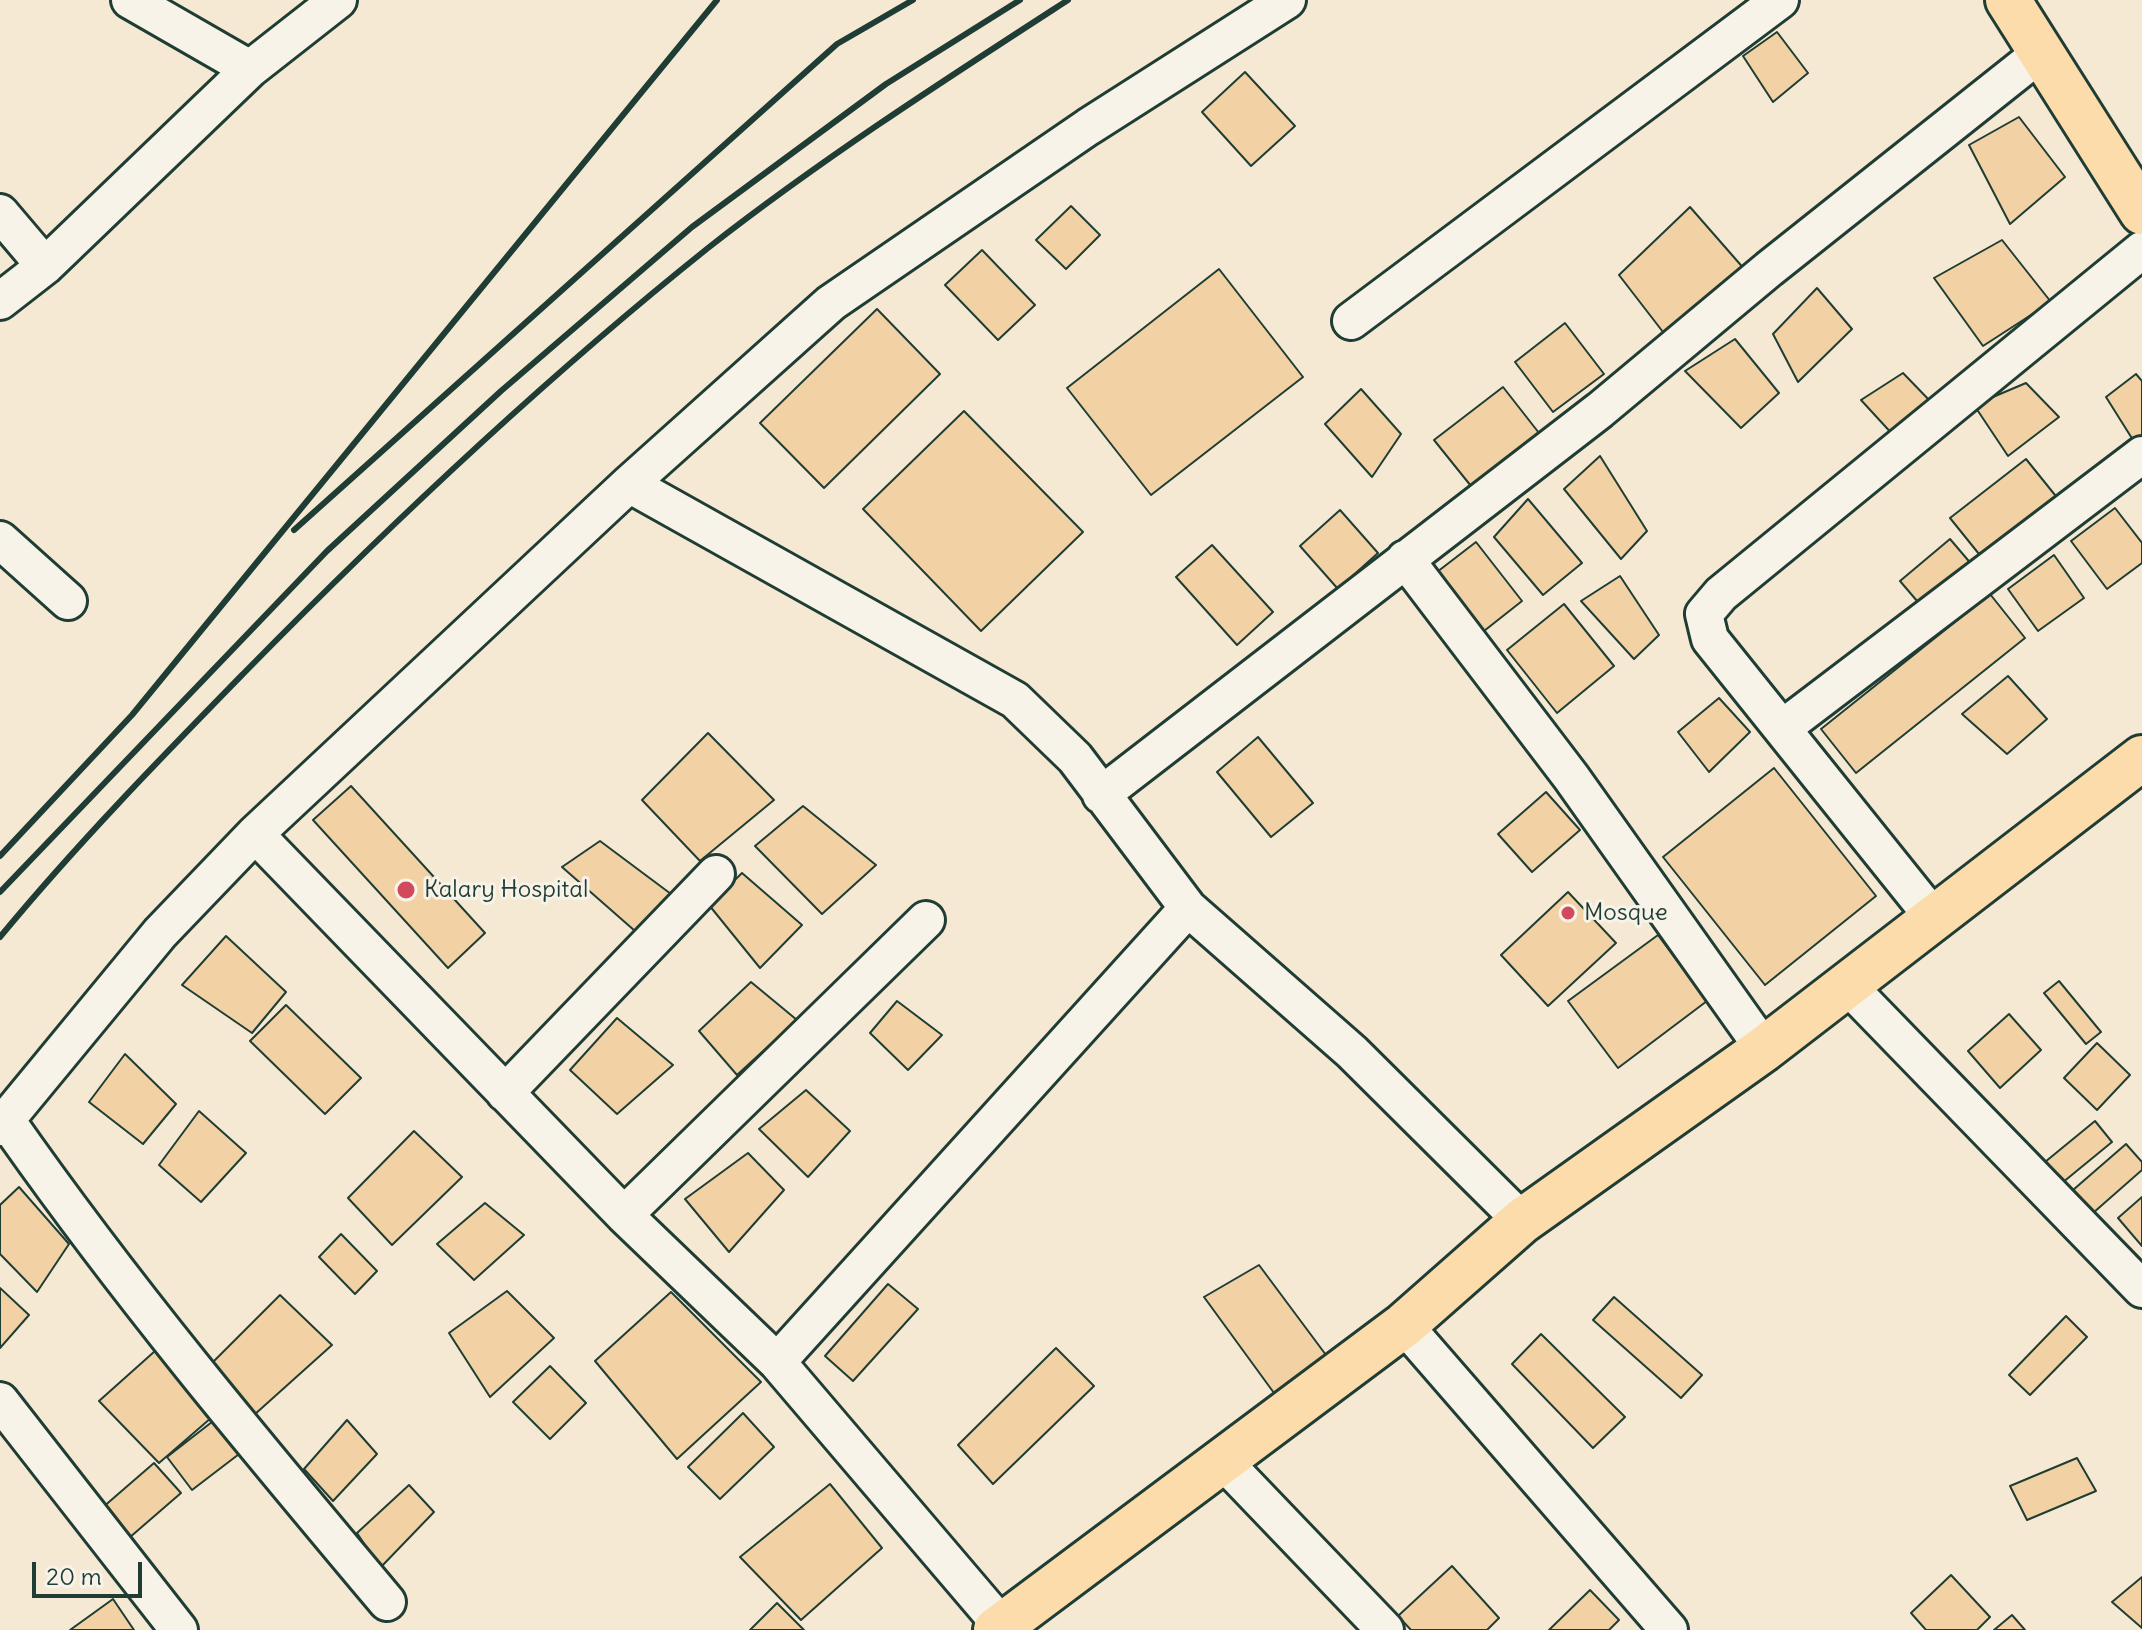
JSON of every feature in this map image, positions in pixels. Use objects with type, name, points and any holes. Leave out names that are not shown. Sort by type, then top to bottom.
[{"type":"main road","points":[[2008,0],[2142,212]]},
{"type":"main road","points":[[1011,1625],[1404,1325],[1522,1221],[1764,1049],[2142,758]]},
{"type":"street","points":[[130,0],[250,69]]},
{"type":"street","points":[[0,301],[45,266],[250,69],[338,0]]},
{"type":"street","points":[[387,1602],[200,1380],[3,1123],[160,933],[255,834],[629,484],[831,303],[1088,127],[1287,0]]},
{"type":"street","points":[[1351,321],[1780,0]]},
{"type":"street","points":[[1101,795],[1600,410],[1769,269],[2042,52]]},
{"type":"street","points":[[0,213],[45,266]]},
{"type":"street","points":[[1933,917],[1784,727],[1710,639],[1704,614],[1710,605],[2142,250]]},
{"type":"street","points":[[1784,727],[2142,455]]},
{"type":"street","points":[[629,484],[1015,700],[1075,758],[1188,908],[1352,1052],[1522,1221]]},
{"type":"street","points":[[0,540],[68,601]]},
{"type":"street","points":[[1405,559],[1580,789],[1764,1049]]},
{"type":"street","points":[[255,834],[624,1215],[777,1362],[1011,1625]]},
{"type":"street","points":[[505,1093],[716,874]]},
{"type":"street","points":[[777,1362],[1188,908]]},
{"type":"street","points":[[624,1215],[926,920]]},
{"type":"street","points":[[1847,985],[2142,1289]]},
{"type":"street","points":[[1404,1325],[1669,1630]]},
{"type":"street","points":[[0,1401],[179,1630]]},
{"type":"street","points":[[1223,1461],[1385,1630]]},
{"type":"building","points":[[1777,32],[1808,73],[1773,102],[1743,56]]},
{"type":"building","points":[[1245,72],[1295,126],[1251,166],[1202,112]]},
{"type":"building","points":[[2019,117],[2065,177],[2010,224],[1969,145]]},
{"type":"building","points":[[1071,206],[1100,235],[1066,269],[1036,240]]},
{"type":"building","points":[[1690,207],[1746,271],[1663,332],[1619,275]]},
{"type":"building","points":[[2002,240],[2051,302],[1983,346],[1934,278]]},
{"type":"building","points":[[982,250],[1035,305],[998,340],[945,285]]},
{"type":"building","points":[[1219,269],[1303,377],[1151,495],[1067,388]]},
{"type":"building","points":[[1817,288],[1852,329],[1798,382],[1773,334]]},
{"type":"building","points":[[877,309],[940,374],[824,488],[760,423]]},
{"type":"building","points":[[1565,323],[1604,374],[1553,412],[1515,362]]},
{"type":"building","points":[[1735,339],[1779,393],[1741,428],[1685,371]]},
{"type":"building","points":[[1903,373],[1932,403],[1895,437],[1861,400]]},
{"type":"building","points":[[2136,374],[2142,381],[2142,435],[2133,440],[2106,397]]},
{"type":"building","points":[[2026,383],[2059,417],[2008,456],[1974,405]]},
{"type":"building","points":[[1503,387],[1539,433],[1471,486],[1434,440]]},
{"type":"building","points":[[1361,389],[1401,434],[1372,477],[1325,424]]},
{"type":"building","points":[[964,411],[1083,532],[981,631],[863,509]]},
{"type":"building","points":[[1600,456],[1647,531],[1621,559],[1564,489]]},
{"type":"building","points":[[2026,459],[2059,500],[1983,559],[1950,518]]},
{"type":"building","points":[[1528,499],[1582,563],[1543,595],[1494,537]]},
{"type":"building","points":[[2115,508],[2142,543],[2142,563],[2107,589],[2071,541]]},
{"type":"building","points":[[1340,510],[1378,553],[1338,589],[1300,546]]},
{"type":"building","points":[[1950,539],[1973,566],[1923,608],[1900,581]]},
{"type":"building","points":[[1476,542],[1522,601],[1484,631],[1437,572]]},
{"type":"building","points":[[1212,545],[1273,612],[1237,645],[1176,577]]},
{"type":"building","points":[[2054,555],[2084,598],[2038,631],[2008,589]]},
{"type":"building","points":[[1620,576],[1659,635],[1634,659],[1581,601]]},
{"type":"building","points":[[1990,594],[2025,638],[1856,773],[1821,729]]},
{"type":"building","points":[[1564,604],[1614,666],[1557,713],[1507,650]]},
{"type":"building","points":[[2008,676],[2047,719],[2007,754],[1962,714]]},
{"type":"building","points":[[1719,698],[1750,732],[1709,772],[1678,732]]},
{"type":"building","points":[[708,733],[774,800],[700,861],[642,800]]},
{"type":"building","points":[[1258,737],[1313,803],[1271,837],[1217,772]]},
{"type":"building","points":[[1774,768],[1876,896],[1765,985],[1663,857]]},
{"type":"building","points":[[351,786],[485,933],[448,968],[313,820]]},
{"type":"building","points":[[1546,792],[1580,830],[1532,872],[1498,834]]},
{"type":"building","points":[[803,806],[876,865],[822,914],[755,846]]},
{"type":"building","points":[[600,841],[671,894],[635,931],[562,867]]},
{"type":"building","points":[[742,873],[802,925],[760,968],[709,905]]},
{"type":"building","points":[[1568,892],[1616,943],[1548,1006],[1501,955]]},
{"type":"building","points":[[1658,935],[1707,1001],[1618,1068],[1568,1001]]},
{"type":"building","points":[[226,936],[286,992],[252,1033],[182,985]]},
{"type":"building","points":[[2059,981],[2101,1032],[2086,1044],[2044,993]]},
{"type":"building","points":[[751,982],[797,1020],[737,1075],[699,1031]]},
{"type":"building","points":[[897,1001],[942,1035],[908,1070],[870,1033]]},
{"type":"building","points":[[286,1005],[361,1078],[325,1114],[250,1041]]},
{"type":"building","points":[[2009,1014],[2041,1050],[2000,1088],[1968,1051]]},
{"type":"building","points":[[617,1018],[673,1065],[617,1114],[570,1070]]},
{"type":"building","points":[[2097,1043],[2130,1075],[2097,1110],[2064,1078]]},
{"type":"building","points":[[125,1054],[176,1104],[143,1144],[89,1102]]},
{"type":"building","points":[[806,1090],[850,1131],[808,1177],[759,1129]]},
{"type":"building","points":[[199,1111],[246,1153],[201,1202],[159,1165]]},
{"type":"building","points":[[2095,1121],[2112,1142],[2062,1183],[2045,1162]]},
{"type":"building","points":[[414,1131],[462,1177],[392,1245],[348,1198]]},
{"type":"building","points":[[2126,1144],[2142,1162],[2142,1170],[2093,1213],[2073,1190]]},
{"type":"building","points":[[748,1153],[784,1190],[729,1252],[685,1199]]},
{"type":"building","points":[[19,1187],[69,1244],[37,1292],[0,1254],[0,1205]]},
{"type":"building","points":[[2142,1197],[2142,1246],[2118,1218]]},
{"type":"building","points":[[485,1203],[524,1235],[474,1280],[437,1244]]},
{"type":"building","points":[[341,1234],[377,1271],[355,1294],[319,1257]]},
{"type":"building","points":[[1259,1265],[1326,1355],[1274,1393],[1204,1297]]},
{"type":"building","points":[[888,1284],[918,1309],[853,1381],[825,1356]]},
{"type":"building","points":[[0,1288],[29,1315],[0,1348]]},
{"type":"building","points":[[507,1291],[554,1338],[490,1397],[449,1333]]},
{"type":"building","points":[[671,1292],[761,1382],[677,1459],[595,1361]]},
{"type":"building","points":[[280,1295],[332,1345],[254,1415],[208,1367]]},
{"type":"building","points":[[1614,1297],[1702,1375],[1681,1398],[1593,1320]]},
{"type":"building","points":[[2066,1316],[2087,1337],[2030,1395],[2009,1375]]},
{"type":"building","points":[[1541,1334],[1625,1417],[1593,1448],[1512,1364]]},
{"type":"building","points":[[1056,1348],[1094,1386],[993,1484],[958,1445]]},
{"type":"building","points":[[155,1351],[211,1418],[159,1463],[99,1401]]},
{"type":"building","points":[[550,1366],[586,1403],[550,1439],[513,1402]]},
{"type":"building","points":[[743,1413],[774,1447],[720,1499],[688,1467]]},
{"type":"building","points":[[217,1418],[243,1451],[192,1490],[167,1457]]},
{"type":"building","points":[[347,1420],[377,1454],[333,1501],[304,1469]]},
{"type":"building","points":[[2077,1458],[2096,1491],[2027,1520],[2010,1486]]},
{"type":"building","points":[[154,1463],[181,1493],[129,1538],[102,1508]]},
{"type":"building","points":[[830,1484],[882,1548],[801,1620],[740,1557]]},
{"type":"building","points":[[409,1485],[434,1512],[380,1568],[357,1533]]},
{"type":"building","points":[[1452,1566],[1499,1618],[1487,1630],[1411,1630],[1398,1616]]},
{"type":"building","points":[[1951,1575],[1990,1617],[1977,1630],[1926,1630],[1911,1613]]},
{"type":"building","points":[[2142,1577],[2142,1628],[2112,1602]]},
{"type":"building","points":[[1590,1590],[1619,1620],[1609,1630],[1549,1630]]},
{"type":"building","points":[[113,1599],[134,1630],[70,1630]]},
{"type":"building","points":[[777,1603],[804,1630],[750,1630]]},
{"type":"building","points":[[2012,1615],[2025,1630],[1994,1630]]},
{"type":"railway","points":[[0,856],[132,715],[717,0]]},
{"type":"railway","points":[[294,530],[837,44],[913,0]]},
{"type":"railway","points":[[0,892],[327,551],[501,391],[692,227],[886,84],[1020,0]]},
{"type":"railway","points":[[0,937],[119,803],[298,618],[469,454],[587,349],[708,248],[796,182],[1068,0]]},
{"type":"place","name":"Kalary Hospital","points":[[406,890]]},
{"type":"place","name":"Mosque","points":[[1568,913]]}]
